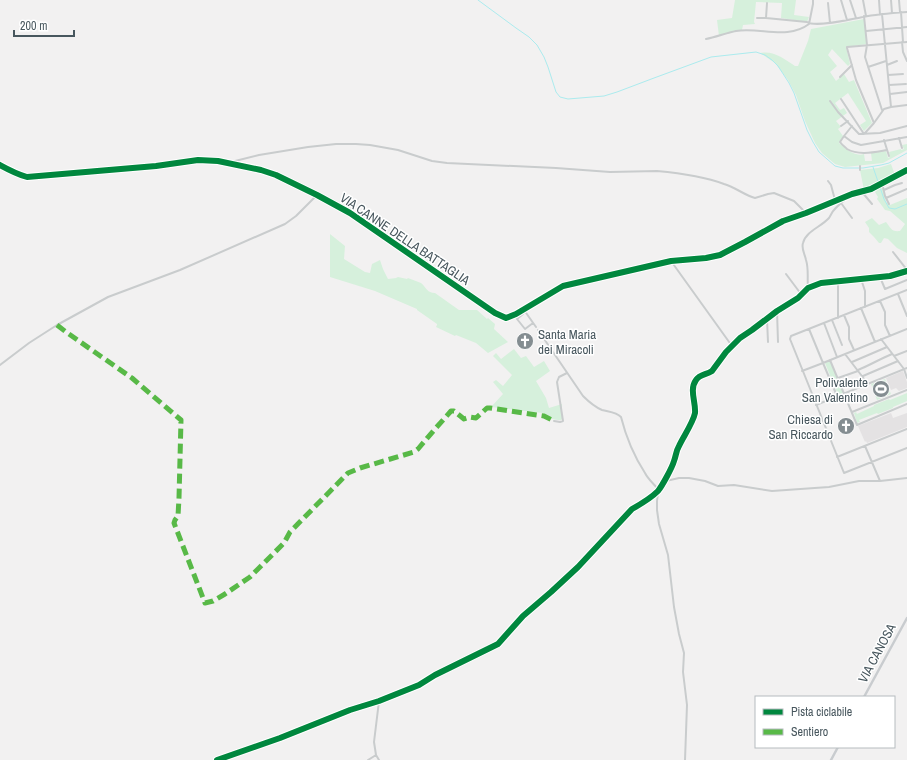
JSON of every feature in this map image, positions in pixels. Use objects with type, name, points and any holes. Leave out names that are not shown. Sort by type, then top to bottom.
[{"type":"main road","name":"VIA CANOSA","points":[[865,696],[907,618]]},
{"type":"main road","points":[[831,760],[837,748]]},
{"type":"street","points":[[706,39],[736,31],[781,33],[805,28],[809,24],[813,0]]},
{"type":"street","points":[[841,0],[847,20]]},
{"type":"street","points":[[850,0],[856,18]]},
{"type":"street","points":[[863,0],[867,45],[866,57],[882,110]]},
{"type":"street","points":[[879,0],[891,107]]},
{"type":"street","points":[[891,0],[892,13]]},
{"type":"street","points":[[899,0],[903,52],[907,61]]},
{"type":"street","points":[[766,18],[767,3]]},
{"type":"street","points":[[828,3],[830,23]]},
{"type":"street","points":[[757,18],[807,22],[809,24],[830,23],[865,16],[907,12]]},
{"type":"street","points":[[866,31],[907,27]]},
{"type":"street","points":[[874,123],[861,93],[847,47],[907,41],[902,34]]},
{"type":"street","points":[[868,67],[887,61]]},
{"type":"street","points":[[887,65],[897,61]]},
{"type":"street","points":[[840,77],[852,65]]},
{"type":"street","points":[[888,75],[902,74]]},
{"type":"street","points":[[889,85],[906,84]]},
{"type":"street","points":[[890,94],[907,92]]},
{"type":"street","points":[[841,99],[864,134]]},
{"type":"street","points":[[830,101],[838,112],[859,134],[892,130],[907,126]]},
{"type":"street","points":[[864,134],[874,123],[882,110],[907,105]]},
{"type":"street","points":[[841,126],[848,121]]},
{"type":"street","points":[[852,126],[840,142],[848,149],[859,153],[887,150]]},
{"type":"street","points":[[844,136],[852,142],[861,145],[907,137]]},
{"type":"street","points":[[899,138],[902,148]]},
{"type":"street","points":[[884,140],[889,156]]},
{"type":"street","points":[[228,164],[259,155],[296,149],[336,144],[364,144],[398,150],[432,161],[447,164],[556,168],[610,172],[664,172],[706,179],[724,184],[755,198],[770,193],[778,195],[794,201],[806,213]]},
{"type":"street","name":"VIA CANNE DELLA BATTAGLIA","points":[[1,166],[19,175],[27,177],[156,166],[198,160],[218,161],[261,170],[317,195],[354,216],[495,313],[506,318],[524,310]]},
{"type":"street","points":[[533,323],[525,329],[517,319],[523,314],[524,310],[563,286],[671,261],[706,258],[720,255],[783,221],[835,200],[862,192],[907,170]]},
{"type":"street","points":[[828,181],[831,185],[835,200]]},
{"type":"street","points":[[882,183],[889,204]]},
{"type":"street","points":[[884,190],[902,183]]},
{"type":"street","points":[[886,198],[907,189]]},
{"type":"street","points":[[862,192],[872,204]]},
{"type":"street","points":[[808,288],[807,261],[802,247],[803,242],[806,236],[826,221],[833,211],[852,194]]},
{"type":"street","points":[[0,365],[29,343],[57,325],[108,297],[180,270],[285,224],[296,216],[317,195]]},
{"type":"street","points":[[841,203],[852,218]]},
{"type":"street","points":[[217,760],[280,738],[350,710],[419,685],[435,675],[498,644],[523,616],[578,567],[632,509],[658,490],[674,462],[678,448],[694,417],[695,409],[692,387],[696,379],[701,375],[712,372],[722,356],[740,338],[777,311],[798,298],[808,288],[821,283],[890,276],[907,271],[893,252]]},
{"type":"street","points":[[671,261],[732,346]]},
{"type":"street","points":[[786,274],[801,294]]},
{"type":"street","points":[[880,277],[885,289],[907,280]]},
{"type":"street","points":[[861,278],[865,291],[865,307]]},
{"type":"street","points":[[838,281],[838,318]]},
{"type":"street","points":[[907,290],[791,336],[790,339],[843,472],[846,473],[907,448]]},
{"type":"street","points":[[898,294],[907,316]]},
{"type":"street","points":[[880,301],[885,312],[885,325],[890,336]]},
{"type":"street","points":[[861,308],[874,342]]},
{"type":"street","points":[[524,310],[536,327]]},
{"type":"street","points":[[777,311],[778,342]]},
{"type":"street","points":[[844,315],[849,327],[849,339],[854,350]]},
{"type":"street","points":[[767,319],[768,342]]},
{"type":"street","points":[[832,320],[842,345]]},
{"type":"street","points":[[824,323],[837,357]]},
{"type":"street","points":[[809,329],[837,396]]},
{"type":"street","points":[[802,371],[907,329]]},
{"type":"street","points":[[538,330],[578,390],[588,401],[602,410],[621,417],[627,436],[645,473],[658,490],[657,510],[659,524],[667,550],[674,607],[684,653],[683,672],[687,705],[685,760]]},
{"type":"street","points":[[882,339],[904,369],[907,378]]},
{"type":"street","points":[[852,362],[887,347]]},
{"type":"street","points":[[838,378],[872,364],[875,361],[907,349]]},
{"type":"street","points":[[845,354],[868,384]]},
{"type":"street","points":[[830,360],[857,425],[907,404]]},
{"type":"street","points":[[862,376],[898,361]]},
{"type":"street","points":[[816,405],[907,368]]},
{"type":"street","points":[[554,421],[563,421],[558,382],[559,377],[567,373]]},
{"type":"street","points":[[852,412],[907,390]]},
{"type":"street","points":[[837,457],[907,429]]},
{"type":"street","points":[[865,446],[880,481]]},
{"type":"street","points":[[663,482],[666,480],[689,478],[705,481],[718,486],[734,485],[772,491],[829,487],[858,481],[880,481],[907,478]]},
{"type":"street","points":[[378,701],[374,742],[376,755],[379,760]]},
{"type":"street","points":[[368,760],[376,755]]},
{"type":"shaded area","points":[[903,371],[907,382],[907,388],[899,391],[896,388],[891,390],[886,378]]},
{"type":"shaded area","points":[[891,413],[893,418],[907,413],[907,427],[867,443],[866,441],[865,442],[858,426]]},
{"type":"green space","points":[[735,0],[796,0],[794,15],[809,17],[807,22],[781,18],[782,3],[756,2],[755,24],[743,25],[742,30],[719,36],[717,20],[732,18]]},
{"type":"green space","points":[[864,19],[867,44],[846,47],[850,64],[848,66],[832,49],[828,55],[837,66],[830,72],[836,81],[844,74],[849,82],[854,80],[872,123],[864,131],[860,125],[866,121],[848,93],[835,103],[840,110],[844,108],[847,113],[836,121],[841,127],[838,129],[843,136],[839,143],[854,153],[861,155],[864,154],[865,161],[872,161],[871,153],[886,151],[888,158],[890,157],[889,152],[904,149],[902,145],[907,144],[907,150],[883,163],[845,167],[835,164],[822,153],[815,143],[805,121],[796,95],[788,80],[775,63],[760,53],[765,52],[774,54],[795,66],[798,66],[811,29]]},
{"type":"green space","points":[[891,164],[895,175],[876,186],[864,190],[860,170],[878,168]]},
{"type":"green space","points":[[882,185],[886,202],[890,205],[907,198],[907,253],[897,248],[888,239],[884,238],[881,243],[879,243],[869,232],[869,228],[865,222],[872,218],[879,225],[886,222],[895,231],[900,231],[905,224],[890,211],[885,210],[877,199],[878,197],[875,192],[876,188]]},
{"type":"green space","points":[[330,234],[345,246],[344,259],[365,272],[370,273],[372,264],[380,260],[388,279],[398,277],[408,278],[421,283],[428,291],[435,293],[459,310],[477,310],[495,324],[494,329],[508,342],[488,353],[476,343],[456,335],[455,336],[436,327],[437,324],[417,309],[375,291],[330,277]]},
{"type":"green space","points":[[514,349],[521,358],[526,356],[534,367],[544,361],[550,371],[536,381],[546,398],[549,408],[562,404],[561,420],[551,419],[543,413],[491,407],[503,394],[493,382],[496,380],[503,386],[512,375],[493,356],[496,353],[501,359]]},
{"type":"green space","points":[[830,361],[843,393],[838,395],[825,363]]},
{"type":"green space","name":"Polivalente San Valentino","points":[[885,379],[891,394],[877,400],[871,384]]},
{"type":"green space","points":[[907,393],[907,401],[878,414],[877,413],[859,420],[860,422],[857,423],[854,413],[856,412],[857,414],[874,405]]},
{"type":"waterway","points":[[478,0],[529,37],[537,45],[544,57],[556,92],[560,97],[568,99],[604,96],[711,57],[756,52],[765,55],[778,66],[794,93],[807,130],[813,142],[819,152],[835,166],[843,168],[863,168],[881,165],[889,163],[907,153]]},
{"type":"waterway","points":[[873,167],[884,199],[889,208],[895,209],[907,204]]},
{"type":"marked path","points":[[57,325],[132,378],[181,420],[178,516],[174,523],[205,603],[213,601],[250,577],[284,543],[290,532],[348,473],[414,452],[451,411],[454,411],[464,419],[470,417],[476,418],[487,408],[490,408],[544,416],[554,421]]},
{"type":"cycle path","points":[[0,165],[27,177],[156,166],[198,160],[218,161],[261,170],[276,175],[350,213],[495,313],[506,318],[516,314],[563,286],[671,261],[706,258],[720,255],[783,221],[852,194],[871,189],[907,170]]},
{"type":"cycle path","points":[[217,760],[280,738],[350,710],[379,701],[419,685],[435,675],[498,644],[523,616],[578,567],[632,509],[658,491],[671,468],[678,448],[694,417],[695,409],[693,388],[696,380],[712,371],[726,352],[740,338],[777,311],[798,298],[808,288],[821,283],[890,276],[907,271]]},
{"type":"place","name":"Santa Maria dei Miracoli","points":[[525,341]]},
{"type":"place","name":"Polivalente San Valentino","points":[[881,389]]},
{"type":"place","name":"Chiesa di San Riccardo","points":[[846,426]]}]
